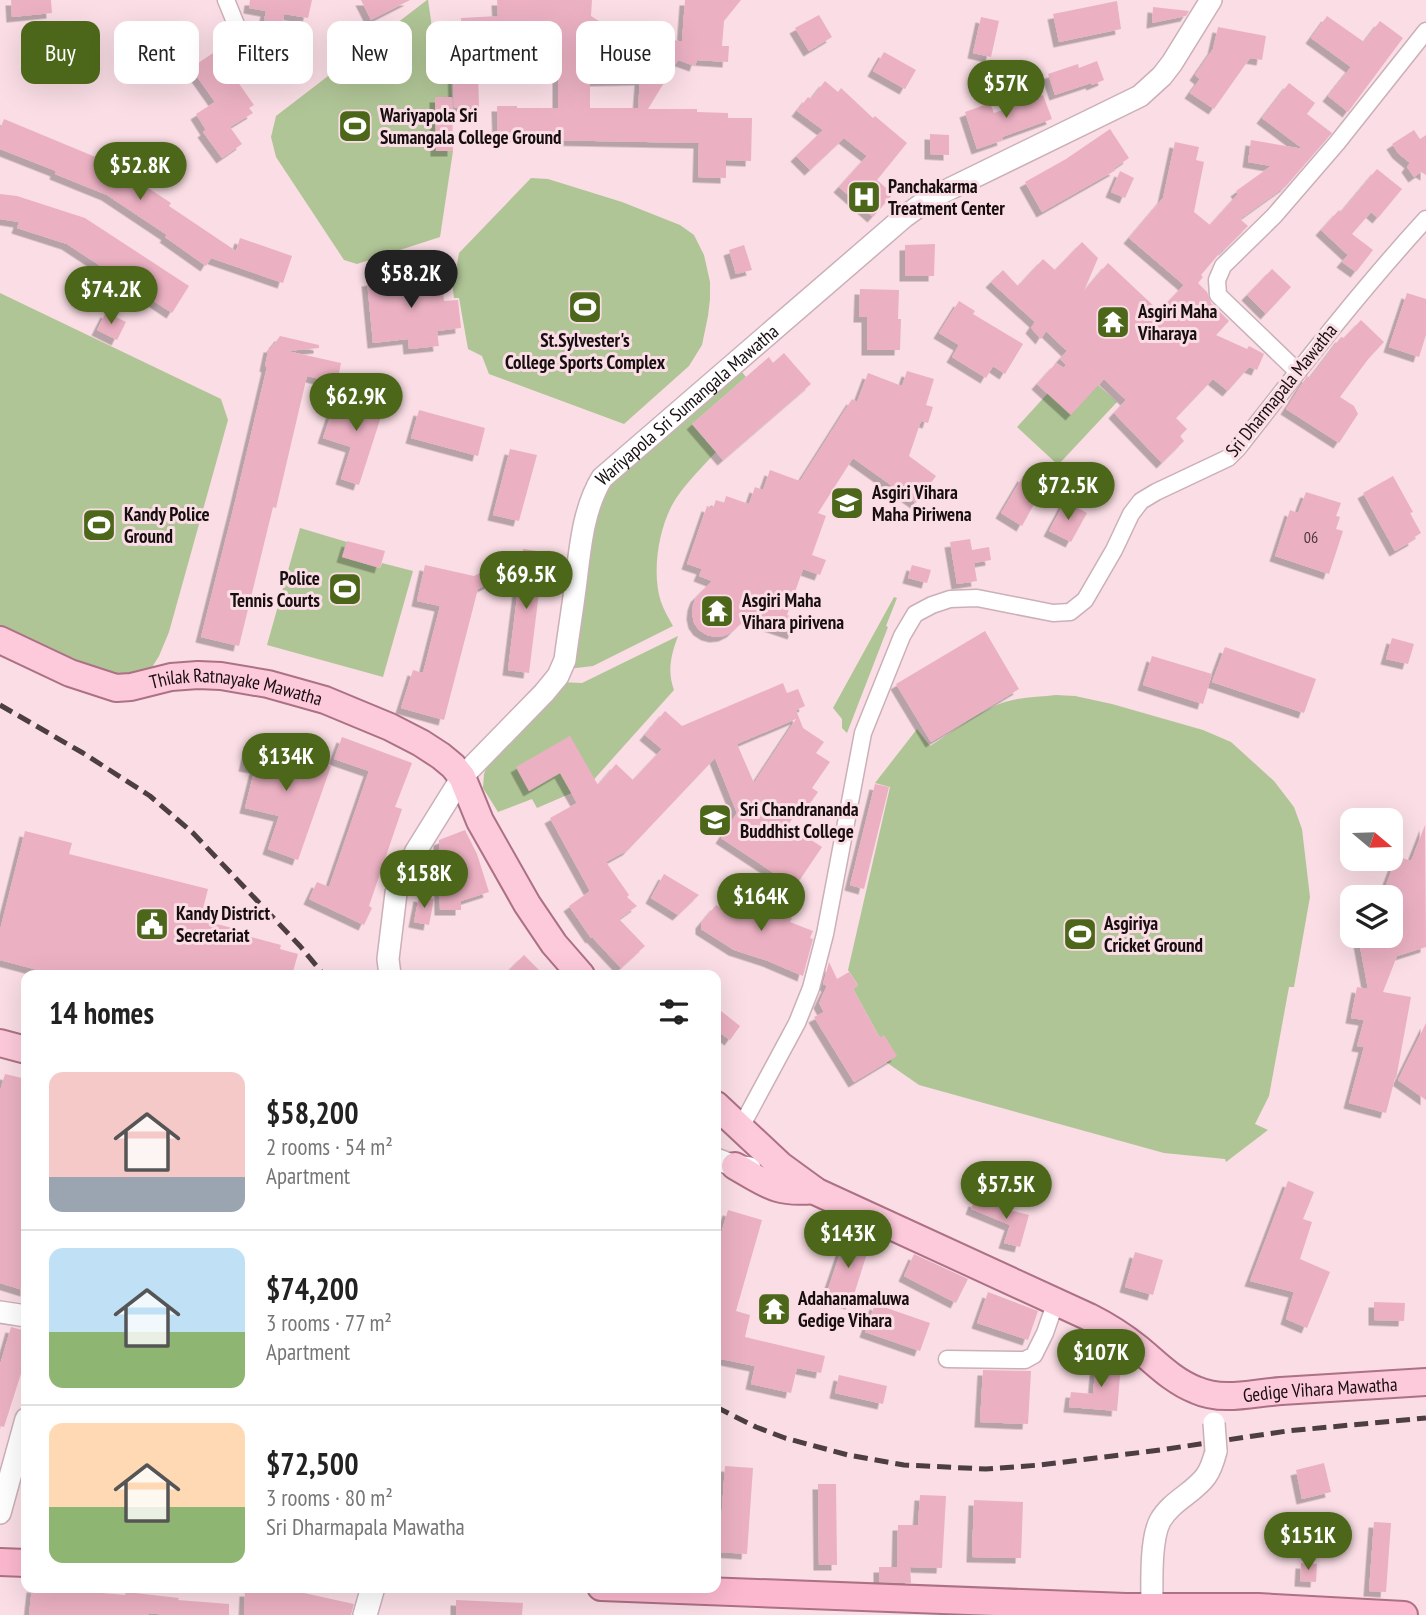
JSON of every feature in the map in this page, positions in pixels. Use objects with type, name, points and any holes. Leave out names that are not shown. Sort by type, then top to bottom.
[{"type":"highway","points":[[0,1562],[21,1563]]},
{"type":"highway","points":[[693,1593],[923,1608],[1258,1607],[1404,1615]]},
{"type":"main road","name":"Thilak Ratnayake Mawatha","points":[[0,640],[69,673],[116,688],[171,677],[221,676],[268,684],[325,700],[421,743],[441,756],[462,777]]},
{"type":"main road","points":[[462,777],[480,821],[527,904],[554,944],[577,970]]},
{"type":"main road","points":[[0,1043],[21,1049]]},
{"type":"main road","points":[[721,1109],[780,1165],[814,1189],[1089,1317],[1139,1349],[1177,1380],[1194,1390],[1213,1396]]},
{"type":"main road","points":[[725,1163],[774,1188],[795,1192],[814,1189]]},
{"type":"main road","name":"Gedige Vihara Mawatha","points":[[1213,1396],[1426,1382]]},
{"type":"main road","points":[[365,1615],[371,1593]]},
{"type":"street","points":[[226,0],[235,21]]},
{"type":"street","name":"Wariyapola Sri Sumangala Mawatha","points":[[389,970],[388,959],[396,893],[416,851],[462,777],[544,693],[558,676],[565,660],[587,509],[602,478],[904,217],[929,199],[1140,96],[1172,63],[1211,0]]},
{"type":"street","points":[[1297,372],[1218,295],[1217,280],[1223,266],[1274,216],[1426,31]]},
{"type":"street","name":"Sri Dharmapala Mawatha","points":[[741,1127],[797,1023],[811,988],[825,934],[863,733],[902,636],[915,614],[950,599],[977,598],[1053,613],[1070,612],[1085,600],[1131,514],[1141,502],[1156,492],[1228,458],[1388,261],[1426,219]]},
{"type":"street","points":[[725,1163],[756,1169],[780,1165]]},
{"type":"street","points":[[947,1359],[1025,1360],[1034,1355],[1056,1301]]},
{"type":"street","points":[[0,1312],[21,1314]]},
{"type":"street","points":[[1152,1607],[1157,1527],[1168,1510],[1208,1474],[1214,1458],[1216,1451],[1213,1396]]},
{"type":"street","points":[[0,1513],[21,1437]]},
{"type":"green space","name":"Wariyapola Sri Sumangala College Ground","points":[[428,0],[431,21],[426,21],[426,84],[451,84],[452,97],[435,98],[436,151],[453,151],[440,237],[357,264],[344,260],[276,157],[271,137],[276,116],[327,77],[327,84],[412,84],[412,21],[400,21]]},
{"type":"green space","name":"St.Sylvester's College Sports Complex","points":[[531,178],[548,179],[622,202],[680,225],[694,235],[704,255],[710,282],[710,299],[702,345],[689,366],[624,424],[489,374],[482,356],[468,349],[459,298],[454,298],[451,276],[455,276],[459,253]]},
{"type":"green space","name":"Kandy Police Ground","points":[[0,293],[221,399],[228,420],[169,632],[159,656],[151,669],[117,681],[0,630]]},
{"type":"green space","points":[[737,366],[746,377],[692,424],[716,452],[677,497],[661,534],[657,562],[658,590],[673,626],[593,666],[568,669],[587,536],[605,486]]},
{"type":"green space","points":[[1098,385],[1117,402],[1058,465],[1017,427],[1048,393]]},
{"type":"green space","name":"Police Tennis Courts","points":[[300,528],[347,542],[343,557],[380,568],[382,563],[413,571],[383,677],[267,645]]},
{"type":"green space","points":[[894,597],[897,598],[886,626],[888,627],[847,733],[842,728],[842,719],[833,708]]},
{"type":"green space","points":[[678,636],[671,663],[674,690],[588,786],[537,808],[532,799],[498,812],[483,788],[484,774],[491,756],[560,682],[582,683]]},
{"type":"green space","name":"Asgiriya Cricket Ground","points":[[1056,695],[1112,704],[1203,730],[1231,742],[1274,781],[1294,807],[1302,829],[1310,897],[1294,987],[1289,987],[1269,1096],[1255,1124],[1268,1130],[1226,1162],[1225,1159],[1164,1153],[919,1085],[886,1062],[896,1056],[884,1036],[880,1038],[853,989],[858,985],[848,970],[890,787],[875,783],[917,729],[930,746],[974,717],[1002,703]]},
{"type":"building","points":[[11,0],[51,0],[52,13],[12,17]]},
{"type":"building","points":[[250,0],[312,0],[308,18],[284,14],[283,21],[264,20],[266,11],[249,8]]},
{"type":"building","points":[[361,0],[410,0],[371,20]]},
{"type":"building","points":[[497,0],[592,0],[591,16],[599,21],[576,21],[576,84],[590,84],[590,108],[638,108],[640,84],[663,84],[648,109],[697,109],[697,112],[728,113],[728,118],[752,118],[751,161],[726,160],[726,178],[698,177],[699,143],[498,137],[497,106],[558,108],[558,84],[562,84],[562,21],[461,21],[461,18],[498,16]]},
{"type":"building","points":[[685,0],[741,0],[724,21],[722,46],[729,46],[728,62],[697,60],[695,66],[678,60],[675,65],[675,40],[682,42]]},
{"type":"building","points":[[1117,1],[1121,29],[1059,42],[1053,14]]},
{"type":"building","points":[[1153,7],[1189,11],[1186,16],[1152,23]]},
{"type":"building","points":[[819,15],[832,37],[809,51],[795,28]]},
{"type":"building","points":[[1327,16],[1364,42],[1380,21],[1403,38],[1348,112],[1328,96],[1351,67],[1311,38]]},
{"type":"building","points":[[981,17],[999,21],[991,57],[973,53]]},
{"type":"building","points":[[1218,27],[1266,36],[1262,60],[1250,58],[1214,109],[1190,93],[1200,79],[1195,75],[1213,49]]},
{"type":"building","points":[[884,52],[916,70],[905,89],[873,71]]},
{"type":"building","points":[[213,53],[213,84],[239,84],[254,105],[249,108],[253,113],[230,127],[242,144],[222,158],[203,132],[206,130],[196,114],[215,102],[199,79],[199,63]]},
{"type":"building","points":[[1097,61],[1104,80],[1055,95],[1048,74],[1078,64],[1079,68]]},
{"type":"building","points":[[825,81],[838,92],[841,88],[873,118],[875,116],[907,143],[877,180],[893,194],[873,217],[839,187],[867,156],[844,138],[810,170],[796,156],[823,130],[797,111]]},
{"type":"building","points":[[1289,83],[1315,103],[1307,114],[1332,133],[1286,186],[1240,219],[1248,226],[1223,249],[1201,275],[1203,277],[1198,283],[1207,292],[1211,303],[1229,321],[1216,335],[1264,354],[1257,370],[1249,367],[1228,391],[1213,379],[1176,418],[1187,429],[1180,436],[1184,441],[1162,463],[1114,413],[1126,400],[1104,379],[1071,415],[1037,384],[1056,363],[1064,368],[1066,365],[1060,359],[1067,351],[1046,331],[1041,339],[1031,328],[1035,322],[991,282],[1003,270],[1018,286],[1043,259],[1055,270],[1082,242],[1098,258],[1084,291],[1108,263],[1157,309],[1161,309],[1184,285],[1129,238],[1163,198],[1175,142],[1199,147],[1196,160],[1204,162],[1194,212],[1210,225],[1238,194],[1236,191],[1271,166],[1248,162],[1251,140],[1303,149],[1262,118]]},
{"type":"building","points":[[454,84],[478,84],[479,107],[454,108]]},
{"type":"building","points":[[1043,95],[1052,119],[977,149],[965,112],[990,103],[994,113]]},
{"type":"building","points":[[435,97],[452,97],[453,151],[436,151]]},
{"type":"building","points":[[4,119],[110,163],[171,203],[169,206],[236,251],[240,238],[292,256],[283,283],[211,258],[206,266],[165,237],[167,235],[107,195],[0,149],[0,129]]},
{"type":"building","points":[[1110,129],[1129,158],[1113,169],[1116,170],[1042,212],[1025,182],[1066,159]]},
{"type":"building","points":[[1414,130],[1420,139],[1426,135],[1426,175],[1421,172],[1414,177],[1407,167],[1410,163],[1392,144]]},
{"type":"building","points":[[930,134],[949,135],[949,155],[930,154]]},
{"type":"building","points":[[1377,169],[1402,189],[1378,218],[1371,212],[1352,234],[1373,250],[1356,272],[1342,262],[1348,255],[1321,230],[1339,210],[1341,212]]},
{"type":"building","points":[[1120,171],[1134,178],[1125,198],[1111,192]]},
{"type":"building","points":[[0,194],[17,196],[85,218],[189,286],[172,313],[67,244],[17,228],[19,222],[0,219]]},
{"type":"building","points":[[935,244],[934,276],[905,276],[905,245]]},
{"type":"building","points":[[744,245],[752,270],[736,274],[729,250]]},
{"type":"building","points":[[1272,269],[1291,287],[1266,314],[1247,295]]},
{"type":"building","points":[[441,273],[444,301],[458,300],[461,328],[437,331],[439,346],[409,349],[408,339],[373,343],[367,281]]},
{"type":"building","points":[[860,289],[899,290],[900,350],[867,350],[867,317],[859,317]]},
{"type":"building","points":[[1407,293],[1426,299],[1426,335],[1419,357],[1389,347]]},
{"type":"building","points":[[959,301],[975,311],[973,314],[1023,344],[1005,374],[993,366],[986,378],[952,357],[959,345],[939,333]]},
{"type":"building","points":[[106,312],[126,322],[117,340],[97,330]]},
{"type":"building","points":[[1361,320],[1384,342],[1340,397],[1354,406],[1358,414],[1339,443],[1286,409],[1307,376],[1310,378],[1341,337],[1344,338]]},
{"type":"building","points":[[280,336],[319,345],[319,348],[287,351],[341,363],[337,383],[307,376],[276,508],[273,507],[239,646],[201,637],[267,367],[269,347],[272,347]]},
{"type":"building","points":[[784,353],[811,384],[723,460],[692,424],[769,357],[773,363]]},
{"type":"building","points":[[907,371],[934,379],[926,405],[933,407],[928,423],[921,421],[909,456],[936,476],[916,503],[853,458],[818,513],[826,516],[812,555],[826,560],[820,575],[803,569],[787,615],[798,619],[793,634],[746,618],[724,636],[715,637],[699,630],[694,623],[693,605],[696,597],[712,581],[699,576],[702,569],[687,564],[707,506],[713,508],[716,500],[724,503],[726,496],[749,504],[755,487],[763,490],[770,470],[800,481],[852,399],[857,402],[868,373],[902,386]]},
{"type":"building","points":[[366,390],[387,398],[359,485],[341,479],[351,447],[323,438],[334,405],[357,413]]},
{"type":"building","points":[[419,410],[485,428],[478,456],[411,438]]},
{"type":"building","points":[[510,449],[537,455],[519,521],[493,515]]},
{"type":"building","points":[[1023,476],[1043,488],[1022,526],[1001,513]]},
{"type":"building","points":[[1393,476],[1421,533],[1395,551],[1363,493]]},
{"type":"building","points":[[1306,492],[1341,503],[1336,516],[1340,517],[1336,529],[1343,531],[1329,574],[1275,556],[1290,510],[1298,513]]},
{"type":"building","points":[[1065,501],[1087,513],[1071,542],[1049,531]]},
{"type":"building","points":[[970,539],[972,550],[989,547],[991,560],[974,563],[977,581],[957,584],[950,542]]},
{"type":"building","points":[[347,541],[385,551],[380,568],[342,557]]},
{"type":"building","points":[[523,549],[544,552],[529,673],[508,670]]},
{"type":"building","points":[[425,565],[474,576],[487,570],[493,582],[478,589],[444,720],[401,708],[413,670],[423,673],[440,606],[417,601]]},
{"type":"building","points":[[912,565],[931,570],[927,583],[908,578]]},
{"type":"building","points":[[985,631],[1019,689],[931,742],[896,684]]},
{"type":"building","points":[[1392,638],[1414,644],[1408,664],[1386,659]]},
{"type":"building","points":[[1225,647],[1316,679],[1304,713],[1212,682]]},
{"type":"building","points":[[1152,656],[1212,674],[1203,704],[1143,685]]},
{"type":"building","points":[[783,683],[787,693],[798,689],[805,706],[796,710],[803,728],[824,742],[816,753],[830,762],[812,788],[818,792],[809,805],[804,801],[788,825],[822,847],[795,887],[721,838],[737,813],[715,758],[628,850],[606,862],[629,895],[627,897],[637,906],[619,919],[645,946],[621,968],[591,938],[569,906],[590,891],[550,818],[577,803],[560,773],[529,791],[516,767],[570,736],[598,785],[616,764],[633,780],[662,749],[645,735],[665,711],[682,726]],"holes":[[[796,719],[754,783],[737,744]]]},
{"type":"building","points":[[342,737],[412,763],[395,807],[402,809],[369,906],[372,908],[364,925],[309,899],[317,882],[329,887],[369,771],[334,759]]},
{"type":"building","points":[[250,741],[280,748],[331,766],[298,860],[268,849],[279,816],[245,808],[255,768],[244,766]]},
{"type":"building","points":[[875,784],[889,787],[864,889],[850,885]]},
{"type":"building","points":[[1425,825],[1426,947],[1397,956],[1383,992],[1411,997],[1396,1079],[1386,1113],[1349,1103],[1364,1047],[1357,1046],[1364,1020],[1351,1018],[1357,987],[1368,989],[1360,948],[1403,948],[1403,885],[1386,885],[1391,872],[1404,872],[1404,858],[1411,861]]},
{"type":"building","points":[[465,830],[477,854],[489,892],[461,901],[461,910],[440,910],[439,840]]},
{"type":"building","points":[[25,831],[72,843],[69,854],[208,889],[200,920],[237,929],[236,933],[281,945],[280,949],[298,954],[293,970],[38,970],[0,960],[0,930]]},
{"type":"building","points":[[664,874],[699,895],[678,915],[651,898]]},
{"type":"building","points":[[742,890],[792,918],[790,922],[813,931],[803,976],[734,950],[701,929],[701,923],[716,905],[728,912]]},
{"type":"building","points":[[419,896],[434,899],[429,925],[414,922]]},
{"type":"building","points":[[524,955],[539,970],[509,970]]},
{"type":"building","points":[[829,962],[837,979],[849,972],[858,985],[853,989],[880,1038],[884,1035],[897,1056],[854,1082],[814,1017],[824,1012],[819,1003],[827,986],[823,984]]},
{"type":"building","points":[[721,1011],[740,1026],[730,1040],[721,1034]]},
{"type":"building","points":[[1426,1023],[1426,1100],[1398,1080]]},
{"type":"building","points":[[5,1074],[21,1078],[21,1289],[0,1283],[0,1091]]},
{"type":"building","points":[[1288,1181],[1314,1192],[1303,1219],[1312,1222],[1300,1259],[1330,1272],[1307,1328],[1286,1319],[1294,1292],[1250,1281]]},
{"type":"building","points":[[974,1201],[1029,1215],[1020,1247],[1004,1243],[1010,1225],[971,1209]]},
{"type":"building","points":[[728,1210],[762,1220],[736,1311],[750,1315],[745,1337],[825,1356],[821,1373],[797,1368],[791,1393],[751,1384],[755,1366],[721,1359],[721,1234]]},
{"type":"building","points":[[846,1236],[870,1244],[851,1304],[826,1295]]},
{"type":"building","points":[[1135,1252],[1163,1260],[1153,1295],[1125,1287]]},
{"type":"building","points":[[914,1254],[968,1279],[956,1303],[904,1276]]},
{"type":"building","points":[[988,1292],[1038,1311],[1028,1340],[977,1323]]},
{"type":"building","points":[[1374,1302],[1405,1303],[1404,1321],[1374,1320]]},
{"type":"building","points":[[875,1304],[930,1323],[920,1351],[865,1332]]},
{"type":"building","points":[[11,1327],[21,1330],[21,1374],[4,1427],[0,1426],[0,1365]]},
{"type":"building","points":[[1096,1361],[1121,1364],[1117,1411],[1069,1407],[1071,1392],[1093,1394]]},
{"type":"building","points":[[983,1370],[1031,1371],[1028,1424],[980,1422]]},
{"type":"building","points":[[839,1375],[887,1386],[883,1404],[835,1393]]},
{"type":"building","points":[[1324,1463],[1331,1492],[1302,1499],[1296,1470]]},
{"type":"building","points":[[725,1466],[753,1468],[747,1554],[721,1552]]},
{"type":"building","points":[[818,1484],[836,1484],[837,1565],[819,1565]]},
{"type":"building","points":[[920,1495],[946,1496],[942,1568],[910,1567],[911,1583],[879,1582],[879,1567],[897,1567],[898,1525],[918,1525]]},
{"type":"building","points":[[974,1500],[1023,1502],[1021,1558],[972,1557]]},
{"type":"building","points":[[1374,1522],[1391,1523],[1386,1592],[1369,1591]]},
{"type":"building","points":[[1301,1563],[1317,1564],[1316,1582],[1300,1581]]},
{"type":"building","points":[[31,1593],[135,1593],[229,1604],[229,1615],[29,1615]]},
{"type":"building","points":[[245,1593],[304,1593],[354,1604],[351,1615],[244,1615]]},
{"type":"building","points":[[456,1600],[523,1603],[522,1615],[456,1615]]},
{"type":"railway","points":[[0,705],[150,796],[193,833],[320,970]]},
{"type":"railway","points":[[721,1410],[785,1438],[848,1455],[904,1465],[986,1469],[1160,1450],[1287,1431],[1426,1418]]},
{"type":"place","name":"Wariyapola Sri Sumangala College Ground","points":[[355,126]]},
{"type":"place","name":"Panchakarma Treatment Center","points":[[864,197]]},
{"type":"place","name":"St.Sylvester's College Sports Complex","points":[[585,307]]},
{"type":"place","name":"Asgiri Maha Viharaya","points":[[1113,322]]},
{"type":"place","name":"Asgiri Vihara Maha Piriwena","points":[[847,503]]},
{"type":"place","name":"Kandy Police Ground","points":[[99,525]]},
{"type":"place","name":"Police Tennis Courts","points":[[345,589]]},
{"type":"place","name":"Asgiri Maha Vihara pirivena","points":[[717,611]]},
{"type":"place","name":"Sri Chandrananda Buddhist College","points":[[715,820]]},
{"type":"place","name":"Kandy District Secretariat","points":[[152,924]]},
{"type":"place","name":"Asgiriya Cricket Ground","points":[[1080,934]]},
{"type":"place","name":"Adahanamaluwa Gedige Vihara","points":[[774,1309]]}]
